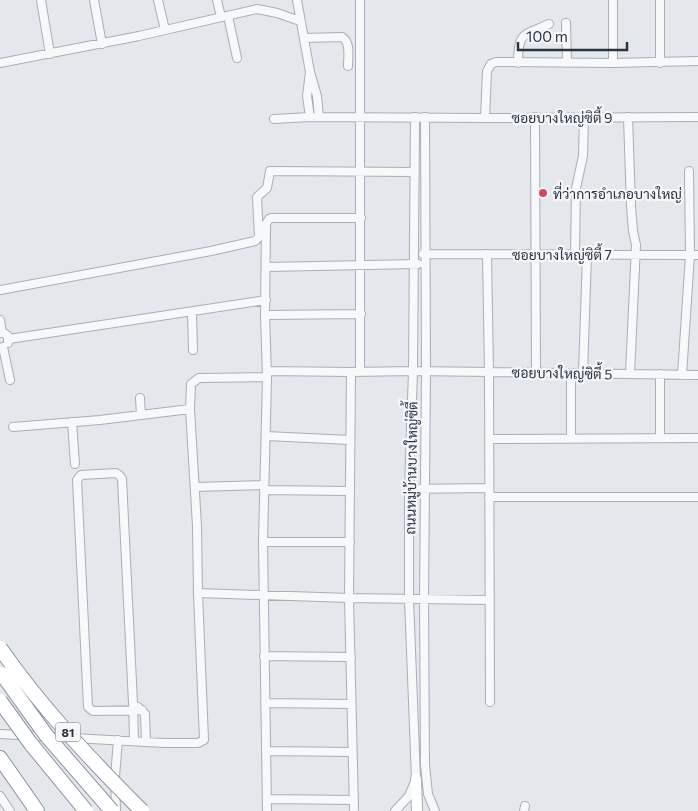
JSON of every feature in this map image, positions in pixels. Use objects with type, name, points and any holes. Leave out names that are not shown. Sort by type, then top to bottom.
[{"type":"highway","name":"81","points":[[0,648],[22,679],[56,720],[142,811]]},
{"type":"highway","name":"81","points":[[0,671],[46,735],[112,811]]},
{"type":"highway","points":[[0,701],[31,744],[86,811]]},
{"type":"highway","points":[[0,758],[37,811]]},
{"type":"main road","points":[[416,779],[416,811]]},
{"type":"street","points":[[41,0],[50,54]]},
{"type":"street","points":[[94,0],[102,44]]},
{"type":"street","points":[[158,0],[165,30]]},
{"type":"street","points":[[218,0],[237,58]]},
{"type":"street","points":[[297,0],[310,72],[317,96],[319,117]]},
{"type":"street","points":[[360,0],[360,371]]},
{"type":"street","points":[[660,0],[660,63]]},
{"type":"street","points":[[613,2],[613,63]]},
{"type":"street","points":[[0,63],[102,44],[257,9],[277,13],[300,21]]},
{"type":"street","points":[[566,23],[567,63]]},
{"type":"street","points":[[518,63],[518,44],[521,38],[549,24]]},
{"type":"street","points":[[304,38],[342,37],[348,46],[348,66]]},
{"type":"street","points":[[485,118],[486,79],[489,67],[496,62],[660,63],[698,61]]},
{"type":"street","points":[[310,72],[307,83],[310,117]]},
{"type":"street","name":"ซอยบางใหญ่ซิตี้ 9","points":[[274,119],[310,117],[698,116]]},
{"type":"street","name":"ถนนหมู่บ้านบางใหญ่ซิตี้","points":[[415,117],[409,599],[416,779]]},
{"type":"street","name":"ถนนหมู่บ้านบางใหญ่ซิตี้","points":[[425,117],[425,775],[428,794],[435,811]]},
{"type":"street","points":[[535,117],[536,372]]},
{"type":"street","points":[[575,254],[576,188],[582,162],[584,117]]},
{"type":"street","points":[[628,117],[632,230],[636,240],[630,374]]},
{"type":"street","points":[[0,290],[255,242],[259,237],[257,197],[267,188],[270,171],[414,172]]},
{"type":"street","points":[[682,375],[694,255],[689,171]]},
{"type":"street","points":[[267,811],[264,656],[264,488],[267,374],[265,315],[266,224],[268,219],[361,218]]},
{"type":"street","name":"ซอยบางใหญ่ซิตี้ 7","points":[[414,254],[694,255]]},
{"type":"street","points":[[487,254],[490,702]]},
{"type":"street","points":[[583,373],[587,254]]},
{"type":"street","points":[[266,267],[425,264]]},
{"type":"street","points":[[9,338],[266,300]]},
{"type":"street","points":[[192,312],[194,350]]},
{"type":"street","points":[[265,315],[361,314]]},
{"type":"street","points":[[0,320],[1,333],[7,334],[9,338],[8,344],[1,347],[10,380]]},
{"type":"street","name":"ซอยบางใหญ่ซิตี้ 5","points":[[190,409],[191,384],[199,378],[360,371],[698,375]]},
{"type":"street","points":[[351,372],[350,598],[354,809]]},
{"type":"street","points":[[571,373],[571,438]]},
{"type":"street","points":[[660,374],[660,438]]},
{"type":"street","points":[[140,398],[141,415]]},
{"type":"street","points":[[0,734],[146,742],[198,742],[204,740],[198,593],[198,526],[190,409],[13,427]]},
{"type":"street","points":[[72,422],[75,464]]},
{"type":"street","points":[[266,436],[350,440]]},
{"type":"street","points":[[489,439],[698,438]]},
{"type":"street","points":[[134,741],[133,706],[122,478],[116,473],[81,475],[77,480],[88,707],[90,711],[133,706],[142,710],[146,718],[146,742]]},
{"type":"street","points":[[194,487],[350,491]]},
{"type":"street","points":[[409,489],[698,497]]},
{"type":"street","points":[[264,542],[350,542]]},
{"type":"street","points":[[198,593],[489,600]]},
{"type":"street","points":[[264,656],[351,657]]},
{"type":"street","points":[[265,703],[352,704]]},
{"type":"street","points":[[116,811],[115,777],[118,740]]},
{"type":"street","points":[[266,751],[352,752]]},
{"type":"street","points":[[395,811],[409,796],[416,779]]},
{"type":"street","points":[[0,796],[10,811]]},
{"type":"street","points":[[267,799],[353,800]]},
{"type":"place","name":"ที่ว่าการอำเภอบางใหญ่","points":[[543,193]]}]
